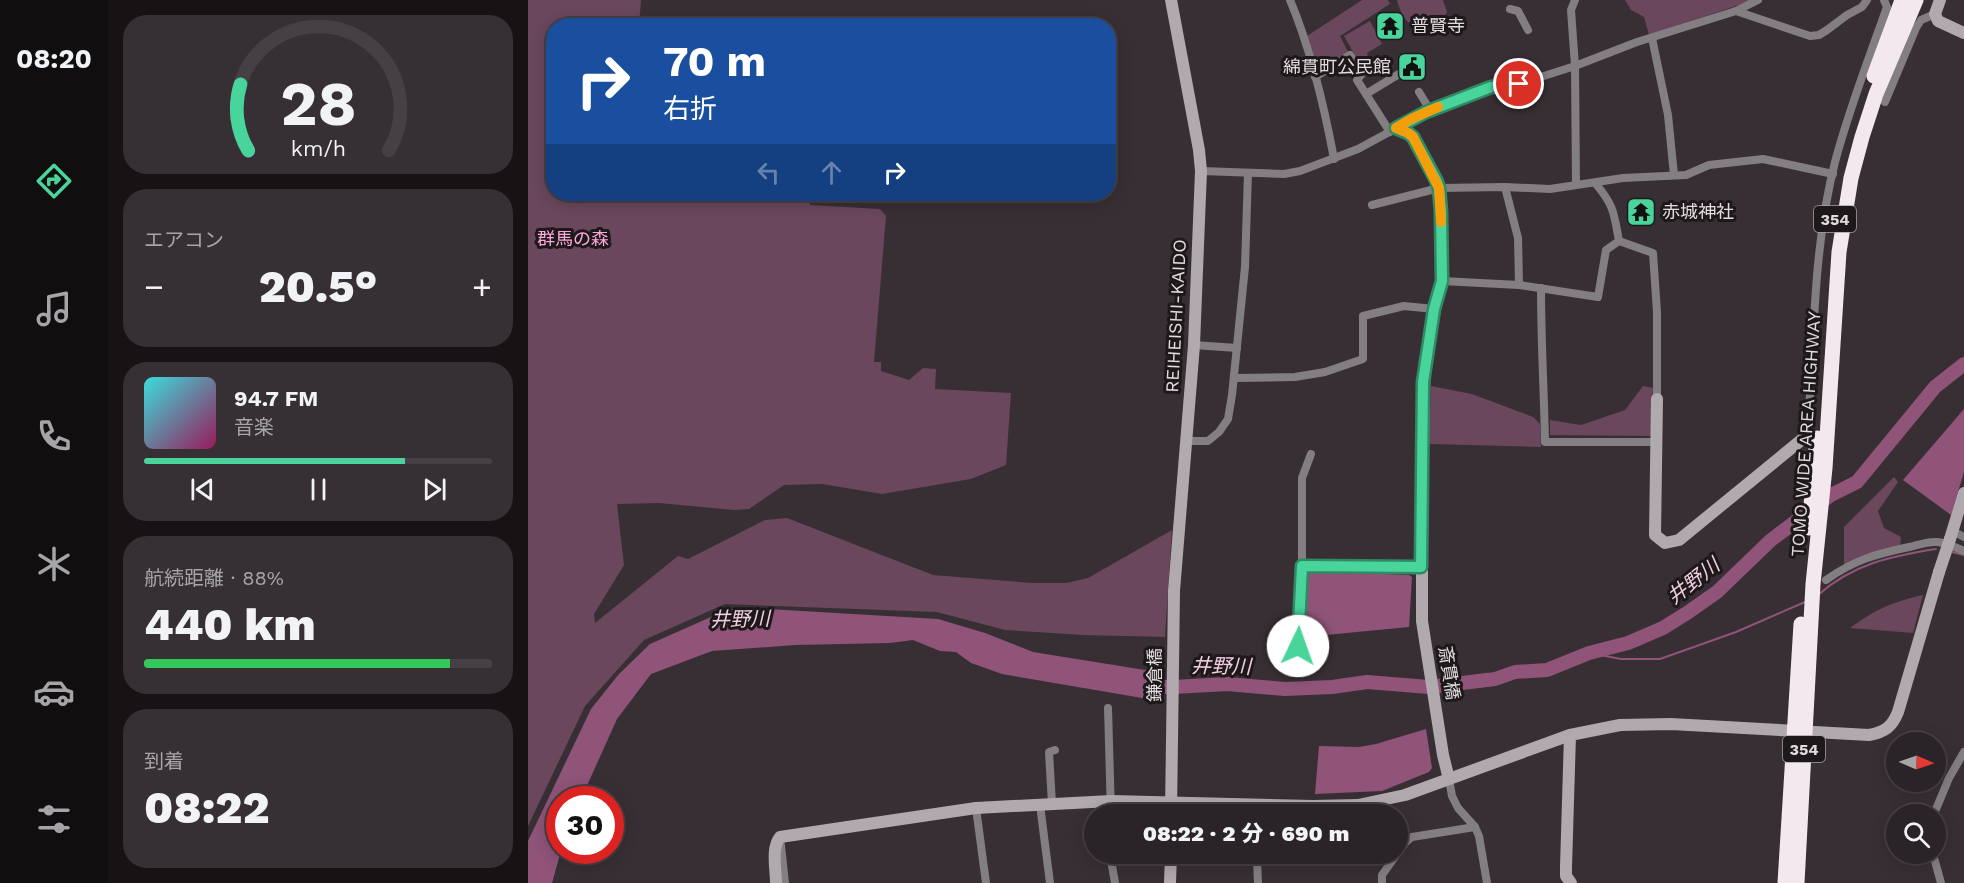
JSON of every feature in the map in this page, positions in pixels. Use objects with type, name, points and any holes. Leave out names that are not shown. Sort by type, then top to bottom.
[{"type":"highway","name":"TOMO WIDE AREA HIGHWAY","points":[[1822,443],[1830,253],[1837,205],[1860,113],[1902,0]]},
{"type":"highway","name":"TOMO WIDE AREA HIGHWAY","points":[[1785,883],[1799,732],[1806,618],[1814,585],[1812,546],[1839,252],[1851,178],[1862,136],[1876,94],[1916,0]]},
{"type":"highway","name":"TOMO WIDE AREA HIGHWAY","points":[[1797,883],[1799,732]]},
{"type":"street","name":"REIHEISHI-KAIDO","points":[[1171,0],[1201,171],[1194,345],[1173,636]]},
{"type":"street","points":[[1290,0],[1315,77],[1334,159]]},
{"type":"street","points":[[1575,0],[1571,10],[1575,66],[1576,184]]},
{"type":"street","points":[[1201,171],[1284,174],[1300,171],[1334,159],[1430,110],[1491,87],[1519,84],[1575,66],[1736,11],[1758,0]]},
{"type":"street","points":[[1736,11],[1810,36],[1819,35],[1827,30],[1862,7],[1867,0]]},
{"type":"street","points":[[1619,241],[1653,253],[1657,312],[1655,535],[1665,543],[1670,543],[1679,540],[1805,437],[1808,429],[1819,260],[1833,174],[1850,114],[1887,7],[1884,0]]},
{"type":"street","points":[[1940,0],[1935,14],[1938,21],[1964,33]]},
{"type":"street","points":[[1510,9],[1518,11],[1528,30]]},
{"type":"street","points":[[1885,102],[1916,28],[1921,20],[1935,14]]},
{"type":"street","points":[[1652,38],[1668,115],[1674,175]]},
{"type":"street","points":[[1315,77],[1350,55],[1362,74],[1357,80],[1366,94],[1393,130],[1408,133],[1413,137],[1439,188],[1442,281],[1434,309],[1425,359]]},
{"type":"street","points":[[1366,94],[1404,71]]},
{"type":"street","points":[[1419,92],[1430,110]]},
{"type":"street","points":[[1372,205],[1439,188],[1550,189],[1623,178],[1690,174],[1709,165],[1764,159],[1833,174]]},
{"type":"street","points":[[1187,441],[1208,441],[1220,432],[1228,419],[1235,378],[1245,267],[1248,173]]},
{"type":"street","points":[[1595,183],[1610,200],[1619,241]]},
{"type":"street","points":[[1505,187],[1518,238],[1519,285]]},
{"type":"street","points":[[1442,281],[1519,285],[1598,297],[1606,250],[1619,241]]},
{"type":"street","points":[[1541,288],[1545,442],[1657,442]]},
{"type":"street","points":[[1235,378],[1295,377],[1325,372],[1363,359],[1363,316],[1404,306],[1434,309]]},
{"type":"street","points":[[1194,345],[1237,348]]},
{"type":"street","name":"斎貫橋","points":[[1425,359],[1422,621],[1443,756],[1449,779]]},
{"type":"street","points":[[1298,646],[1302,566],[1302,478],[1311,454]]},
{"type":"street","points":[[1363,804],[1406,795],[1570,735],[1620,725],[1671,724],[1799,732],[1869,735],[1879,733],[1893,723],[1964,493]]},
{"type":"street","points":[[1814,585],[1863,558],[1949,538],[1964,537]]},
{"type":"street","points":[[1949,538],[1964,551]]},
{"type":"street","points":[[1947,560],[1949,538]]},
{"type":"street","points":[[1302,566],[1421,567]]},
{"type":"street","name":"鎌倉橋","points":[[1171,804],[1173,636]]},
{"type":"street","points":[[1108,708],[1111,801]]},
{"type":"street","points":[[1570,735],[1566,876],[1571,883]]},
{"type":"street","points":[[1050,883],[1046,804],[1049,752],[1055,750]]},
{"type":"street","points":[[1938,804],[1964,752]]},
{"type":"street","points":[[1449,779],[1452,796],[1458,808],[1475,827],[1479,836],[1487,883]]},
{"type":"street","points":[[776,883],[775,848],[780,837],[976,808],[1111,801],[1134,804]]},
{"type":"street","points":[[976,808],[986,883]]},
{"type":"street","points":[[1408,840],[1412,837],[1475,827]]},
{"type":"street","points":[[780,837],[785,883]]},
{"type":"street","points":[[1112,864],[1115,883]]},
{"type":"street","points":[[1170,883],[1171,864]]},
{"type":"street","points":[[1257,864],[1258,883]]},
{"type":"street","points":[[1382,883],[1382,875],[1390,864]]},
{"type":"street","points":[[1936,864],[1941,883]]},
{"type":"green space","name":"群馬の森","points":[[528,0],[641,0],[640,18],[546,18],[546,201],[810,201],[810,205],[880,209],[886,216],[874,362],[881,362],[881,371],[909,380],[923,368],[936,369],[935,389],[1011,393],[1006,465],[971,479],[882,494],[822,484],[784,485],[749,509],[734,510],[659,503],[617,504],[624,565],[594,614],[595,623],[678,556],[688,559],[765,520],[787,518],[933,575],[1032,583],[1066,583],[1088,578],[1172,530],[1165,637],[1005,630],[937,612],[725,604],[644,640],[585,706],[528,826]]},
{"type":"green space","points":[[1362,0],[1388,0],[1390,4],[1340,36],[1348,52],[1317,71],[1307,36]]},
{"type":"green space","points":[[1397,0],[1443,0],[1447,12],[1440,25],[1418,27],[1406,20]]},
{"type":"green space","points":[[1625,0],[1754,0],[1649,35],[1644,17],[1631,10]]},
{"type":"green space","points":[[1370,21],[1382,44],[1367,53],[1368,58],[1375,62],[1377,71],[1367,76],[1344,36]]},
{"type":"green space","points":[[1431,386],[1472,394],[1533,417],[1540,424],[1541,447],[1429,444]]},
{"type":"green space","points":[[1643,386],[1653,388],[1652,436],[1550,435],[1550,420],[1581,425],[1625,410]]},
{"type":"green space","points":[[1894,477],[1898,482],[1878,511],[1884,528],[1901,537],[1900,548],[1844,567],[1844,527]]},
{"type":"green space","points":[[1923,595],[1913,633],[1850,628],[1885,607]]},
{"type":"water","points":[[1964,409],[1964,472],[1951,515],[1903,480]]},
{"type":"water","points":[[1309,571],[1409,575],[1412,577],[1409,627],[1305,637],[1305,574]]},
{"type":"water","name":"井野川","points":[[729,609],[768,609],[938,619],[985,633],[1033,652],[1145,670],[1158,665],[1154,700],[1002,674],[971,663],[956,652],[940,651],[913,640],[712,651],[651,674],[617,719],[587,786],[554,786],[591,709],[619,674],[650,644]]},
{"type":"water","points":[[1426,729],[1432,768],[1429,772],[1382,791],[1315,794],[1319,746],[1359,747]]},
{"type":"water","name":"井野川","points":[[546,803],[546,864],[557,864],[552,883],[528,883],[528,841]]},
{"type":"waterway","name":"井野川","points":[[1138,687],[1227,684],[1285,689],[1332,687],[1367,682],[1429,687],[1495,679],[1515,672],[1547,670],[1589,653],[1628,643],[1663,628],[1717,592],[1771,540],[1831,495],[1857,482],[1935,387],[1964,364]]},
{"type":"waterway","points":[[1818,595],[1831,584],[1873,563],[1936,549]]},
{"type":"waterway","points":[[1952,552],[1964,555]]},
{"type":"waterway","points":[[1589,653],[1621,659],[1660,659],[1736,632],[1805,602]]},
{"type":"slow traffic","points":[[1438,107],[1396,128],[1413,137],[1436,180],[1441,199],[1441,222]]},
{"type":"place","name":"普賢寺","points":[[1390,26]]},
{"type":"place","name":"綿貫町公民館","points":[[1412,67]]},
{"type":"place","name":"赤城神社","points":[[1641,212]]},
{"type":"route","points":[[1298,646],[1302,566],[1421,567],[1423,382],[1434,309],[1442,281],[1441,212],[1439,188],[1413,137],[1396,128],[1426,112],[1491,87],[1519,84]]}]
